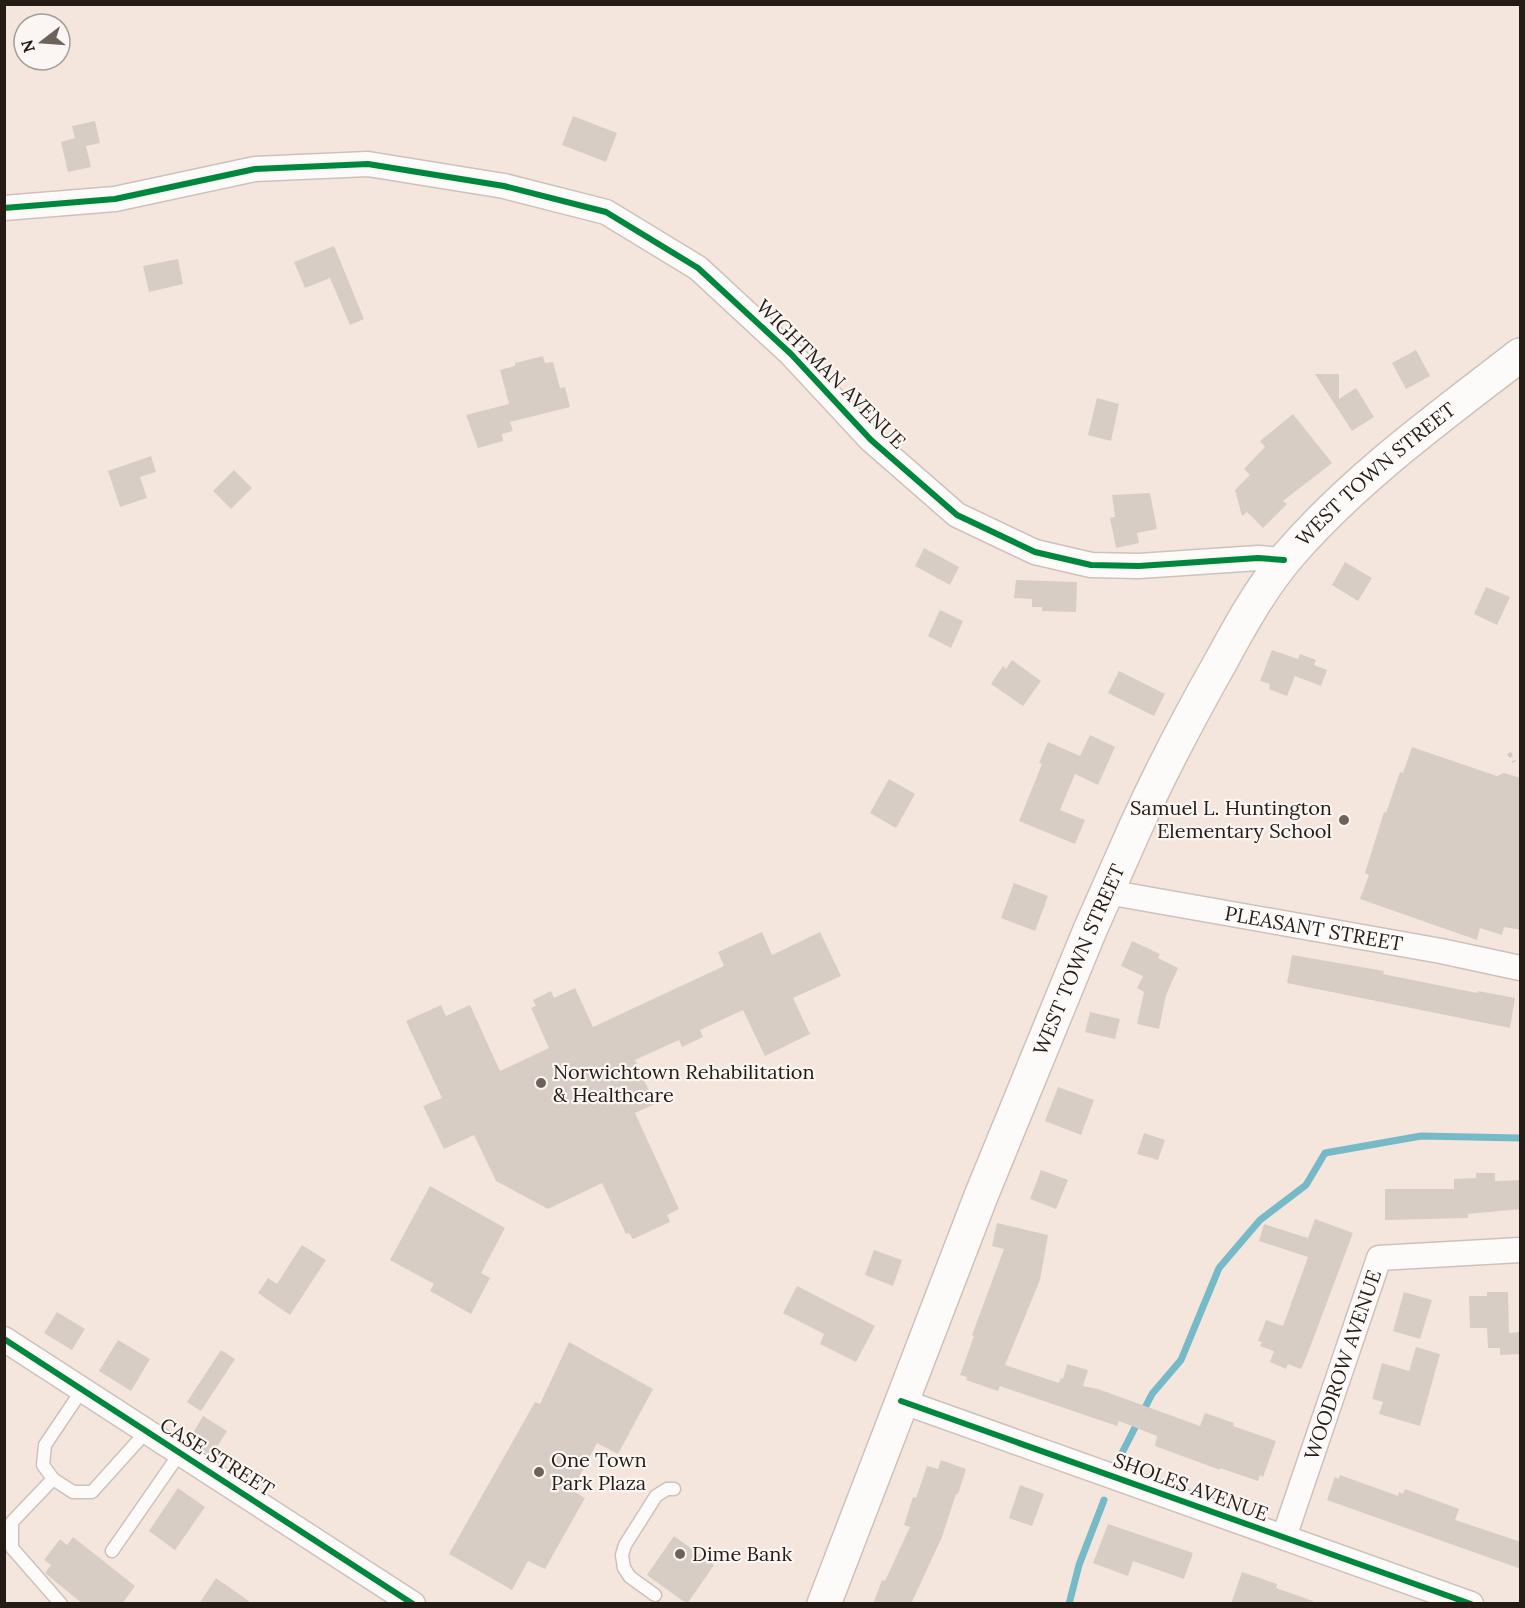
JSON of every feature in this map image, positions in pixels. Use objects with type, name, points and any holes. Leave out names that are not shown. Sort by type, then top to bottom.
[{"type":"main road","name":"WEST TOWN STREET","points":[[824,1604],[1019,1101],[1154,787],[1201,696],[1252,607],[1284,560],[1324,517],[1365,478],[1419,433],[1521,355]]},
{"type":"street","name":"WIGHTMAN AVENUE","points":[[4,208],[115,199],[255,169],[368,164],[504,186],[606,212],[698,268],[790,354],[871,440],[957,515],[1035,552],[1091,565],[1138,566],[1250,558],[1284,560]]},
{"type":"street","name":"PLEASANT STREET","points":[[1107,892],[1441,951],[1521,968]]},
{"type":"street","name":"WOODROW AVENUE","points":[[1284,1537],[1379,1258],[1521,1250]]},
{"type":"street","name":"CASE STREET","points":[[4,1340],[279,1515],[412,1604]]},
{"type":"street","name":"SHOLES AVENUE","points":[[901,1401],[1471,1604]]},
{"type":"lane","points":[[82,1390],[45,1445],[43,1465],[53,1479],[73,1492],[92,1492],[146,1432]]},
{"type":"lane","points":[[112,1551],[180,1453]]},
{"type":"lane","points":[[53,1479],[12,1522],[12,1548],[61,1604]]},
{"type":"lane","points":[[654,1595],[630,1577],[624,1568],[622,1555],[625,1545],[656,1496],[667,1489],[674,1489]]},
{"type":"path","points":[[1509,753],[1515,762]]},
{"type":"building","points":[[573,116],[617,133],[606,162],[562,145]]},
{"type":"building","points":[[95,121],[100,143],[86,146],[91,167],[68,172],[61,142],[75,138],[72,126]]},
{"type":"building","points":[[334,246],[364,319],[350,325],[330,278],[305,288],[294,262]]},
{"type":"building","points":[[178,259],[183,284],[149,292],[143,266]]},
{"type":"building","points":[[1416,350],[1430,376],[1406,389],[1392,363]]},
{"type":"building","points":[[543,356],[545,363],[553,362],[560,388],[565,387],[570,407],[510,422],[513,431],[502,434],[503,441],[478,448],[466,415],[509,404],[500,370],[515,366],[515,363]]},
{"type":"building","points":[[1315,374],[1339,374],[1339,399],[1356,388],[1374,417],[1352,431]]},
{"type":"building","points":[[1097,398],[1119,404],[1111,441],[1088,435]]},
{"type":"building","points":[[1293,414],[1332,463],[1283,501],[1287,504],[1263,528],[1247,512],[1242,516],[1235,490],[1250,475],[1244,469],[1265,447],[1260,441]]},
{"type":"building","points":[[151,456],[156,472],[140,477],[147,498],[120,507],[108,471]]},
{"type":"building","points":[[234,470],[252,488],[231,509],[213,491]]},
{"type":"building","points":[[1150,493],[1157,529],[1137,533],[1139,543],[1116,548],[1110,518],[1115,517],[1112,495]]},
{"type":"building","points":[[924,548],[959,567],[950,585],[915,566]]},
{"type":"building","points":[[1345,562],[1372,578],[1358,601],[1332,585]]},
{"type":"building","points":[[1016,580],[1077,582],[1076,612],[1042,611],[1042,607],[1032,607],[1032,599],[1014,598]]},
{"type":"building","points":[[1486,587],[1510,597],[1497,625],[1474,614]]},
{"type":"building","points":[[940,610],[963,621],[951,648],[928,636]]},
{"type":"building","points":[[1272,650],[1298,659],[1300,654],[1316,660],[1314,665],[1327,670],[1321,686],[1295,676],[1287,696],[1269,689],[1270,684],[1260,681]]},
{"type":"building","points":[[1012,660],[1041,681],[1023,706],[991,684],[1003,666],[1006,669]]},
{"type":"building","points":[[1119,671],[1165,694],[1154,716],[1108,693]]},
{"type":"building","points":[[1090,735],[1115,747],[1098,785],[1075,774],[1060,810],[1085,820],[1075,844],[1019,821],[1042,764],[1039,763],[1048,742],[1080,756]]},
{"type":"building","points":[[1412,747],[1497,776],[1504,773],[1521,778],[1521,930],[1504,927],[1502,935],[1480,928],[1477,940],[1360,899],[1369,875],[1365,873],[1384,812],[1386,813],[1400,772],[1403,773]]},
{"type":"building","points":[[889,779],[915,794],[896,828],[870,813]]},
{"type":"building","points":[[1014,883],[1048,896],[1035,931],[1001,918]]},
{"type":"building","name":"Norwichtown Rehabilitation & Healthcare","points":[[762,932],[772,955],[820,932],[841,976],[793,998],[810,1034],[765,1056],[743,1010],[700,1030],[703,1037],[682,1047],[679,1040],[635,1060],[655,1104],[635,1113],[679,1209],[667,1215],[670,1222],[633,1239],[629,1233],[626,1234],[602,1183],[548,1209],[496,1181],[474,1135],[444,1149],[423,1106],[442,1098],[406,1021],[441,1005],[446,1016],[470,1005],[500,1071],[549,1048],[531,1008],[536,1006],[533,1000],[551,991],[554,998],[575,988],[593,1027],[724,966],[718,952]]},
{"type":"building","points":[[1132,941],[1160,954],[1158,958],[1178,968],[1166,995],[1159,1029],[1137,1024],[1144,992],[1137,988],[1143,976],[1121,966]]},
{"type":"building","points":[[1292,955],[1384,971],[1383,974],[1477,993],[1478,991],[1515,998],[1510,1028],[1287,983]]},
{"type":"building","points":[[1090,1012],[1120,1019],[1115,1039],[1085,1032]]},
{"type":"building","points":[[1058,1087],[1094,1100],[1081,1135],[1045,1121]]},
{"type":"building","points":[[1144,1133],[1165,1140],[1158,1160],[1137,1154]]},
{"type":"building","points":[[1041,1170],[1068,1180],[1056,1209],[1030,1199]]},
{"type":"building","points":[[1476,1173],[1495,1173],[1495,1181],[1521,1180],[1521,1209],[1468,1214],[1468,1218],[1385,1220],[1385,1189],[1454,1189],[1454,1179],[1476,1178]]},
{"type":"building","points":[[430,1186],[505,1228],[481,1273],[490,1278],[471,1314],[430,1291],[434,1284],[390,1260]]},
{"type":"building","points":[[1315,1219],[1353,1233],[1301,1369],[1288,1364],[1286,1369],[1270,1362],[1274,1351],[1260,1346],[1262,1342],[1258,1341],[1266,1320],[1283,1326],[1308,1257],[1259,1241],[1264,1224],[1308,1238]]},
{"type":"building","points":[[997,1223],[1048,1235],[1040,1280],[1005,1365],[1059,1383],[1061,1378],[1063,1379],[1067,1364],[1088,1370],[1083,1386],[1098,1389],[1200,1426],[1205,1413],[1234,1423],[1233,1426],[1276,1441],[1263,1477],[1260,1475],[1258,1481],[1220,1468],[1220,1470],[1155,1446],[1157,1436],[1119,1421],[1117,1426],[1000,1386],[998,1391],[966,1380],[967,1377],[960,1375],[974,1336],[972,1335],[1004,1249],[992,1246]]},
{"type":"building","points":[[302,1245],[326,1260],[290,1315],[258,1293],[268,1278],[277,1284]]},
{"type":"building","points":[[874,1250],[902,1260],[893,1286],[865,1275]]},
{"type":"building","points":[[797,1286],[875,1326],[856,1362],[820,1344],[824,1334],[783,1313]]},
{"type":"building","points":[[1404,1292],[1432,1300],[1420,1339],[1393,1331]]},
{"type":"building","points":[[1487,1292],[1508,1292],[1509,1333],[1521,1332],[1521,1354],[1500,1355],[1500,1348],[1488,1348],[1487,1328],[1470,1328],[1469,1296],[1487,1296]]},
{"type":"building","points":[[57,1312],[85,1329],[72,1350],[44,1333]]},
{"type":"building","points":[[118,1340],[150,1359],[131,1391],[99,1371]]},
{"type":"building","name":"One Town Park Plaza","points":[[569,1342],[653,1389],[618,1454],[597,1443],[572,1490],[585,1498],[545,1569],[528,1561],[512,1590],[449,1554],[535,1402],[540,1404]]},
{"type":"building","points":[[1416,1347],[1440,1354],[1420,1426],[1379,1414],[1383,1402],[1372,1399],[1382,1363],[1409,1371]]},
{"type":"building","points":[[221,1350],[235,1359],[201,1411],[187,1402]]},
{"type":"building","points":[[203,1416],[227,1431],[211,1456],[188,1441]]},
{"type":"building","points":[[941,1460],[966,1469],[942,1537],[911,1604],[873,1604],[882,1580],[885,1581],[910,1527],[904,1525],[927,1466],[938,1469]]},
{"type":"building","points":[[1340,1475],[1398,1496],[1399,1492],[1403,1494],[1405,1489],[1459,1509],[1455,1520],[1521,1542],[1521,1569],[1327,1500],[1335,1477],[1339,1479]]},
{"type":"building","points":[[1020,1485],[1044,1494],[1032,1526],[1009,1518]]},
{"type":"building","points":[[178,1488],[205,1507],[175,1550],[149,1531]]},
{"type":"building","points":[[1108,1524],[1193,1553],[1184,1579],[1133,1561],[1128,1576],[1093,1563]]},
{"type":"building","name":"Dime Bank","points":[[674,1536],[714,1565],[687,1604],[647,1575]]},
{"type":"building","points":[[73,1537],[135,1586],[122,1604],[83,1604],[45,1573],[51,1565],[44,1560],[60,1539],[67,1545]]},
{"type":"building","points":[[1242,1572],[1277,1584],[1276,1588],[1313,1601],[1312,1604],[1231,1604]]},
{"type":"building","points":[[216,1578],[253,1604],[199,1604]]},
{"type":"waterway","points":[[1122,1453],[1152,1394],[1181,1360],[1219,1268],[1260,1220],[1306,1185],[1325,1153],[1421,1136],[1520,1138]]},
{"type":"waterway","points":[[1069,1604],[1079,1565],[1104,1500]]},
{"type":"cycle path","points":[[4,208],[115,199],[255,169],[368,164],[504,186],[606,212],[698,268],[791,354],[871,440],[957,515],[1035,552],[1091,565],[1139,566],[1258,558],[1284,560]]},
{"type":"cycle path","points":[[4,1339],[413,1604]]},
{"type":"cycle path","points":[[901,1401],[1471,1604]]},
{"type":"place","name":"Samuel L. Huntington Elementary School","points":[[1344,820]]},
{"type":"place","name":"Norwichtown Rehabilitation & Healthcare","points":[[541,1083]]},
{"type":"place","name":"One Town Park Plaza","points":[[539,1472]]},
{"type":"place","name":"Dime Bank","points":[[680,1554]]}]
